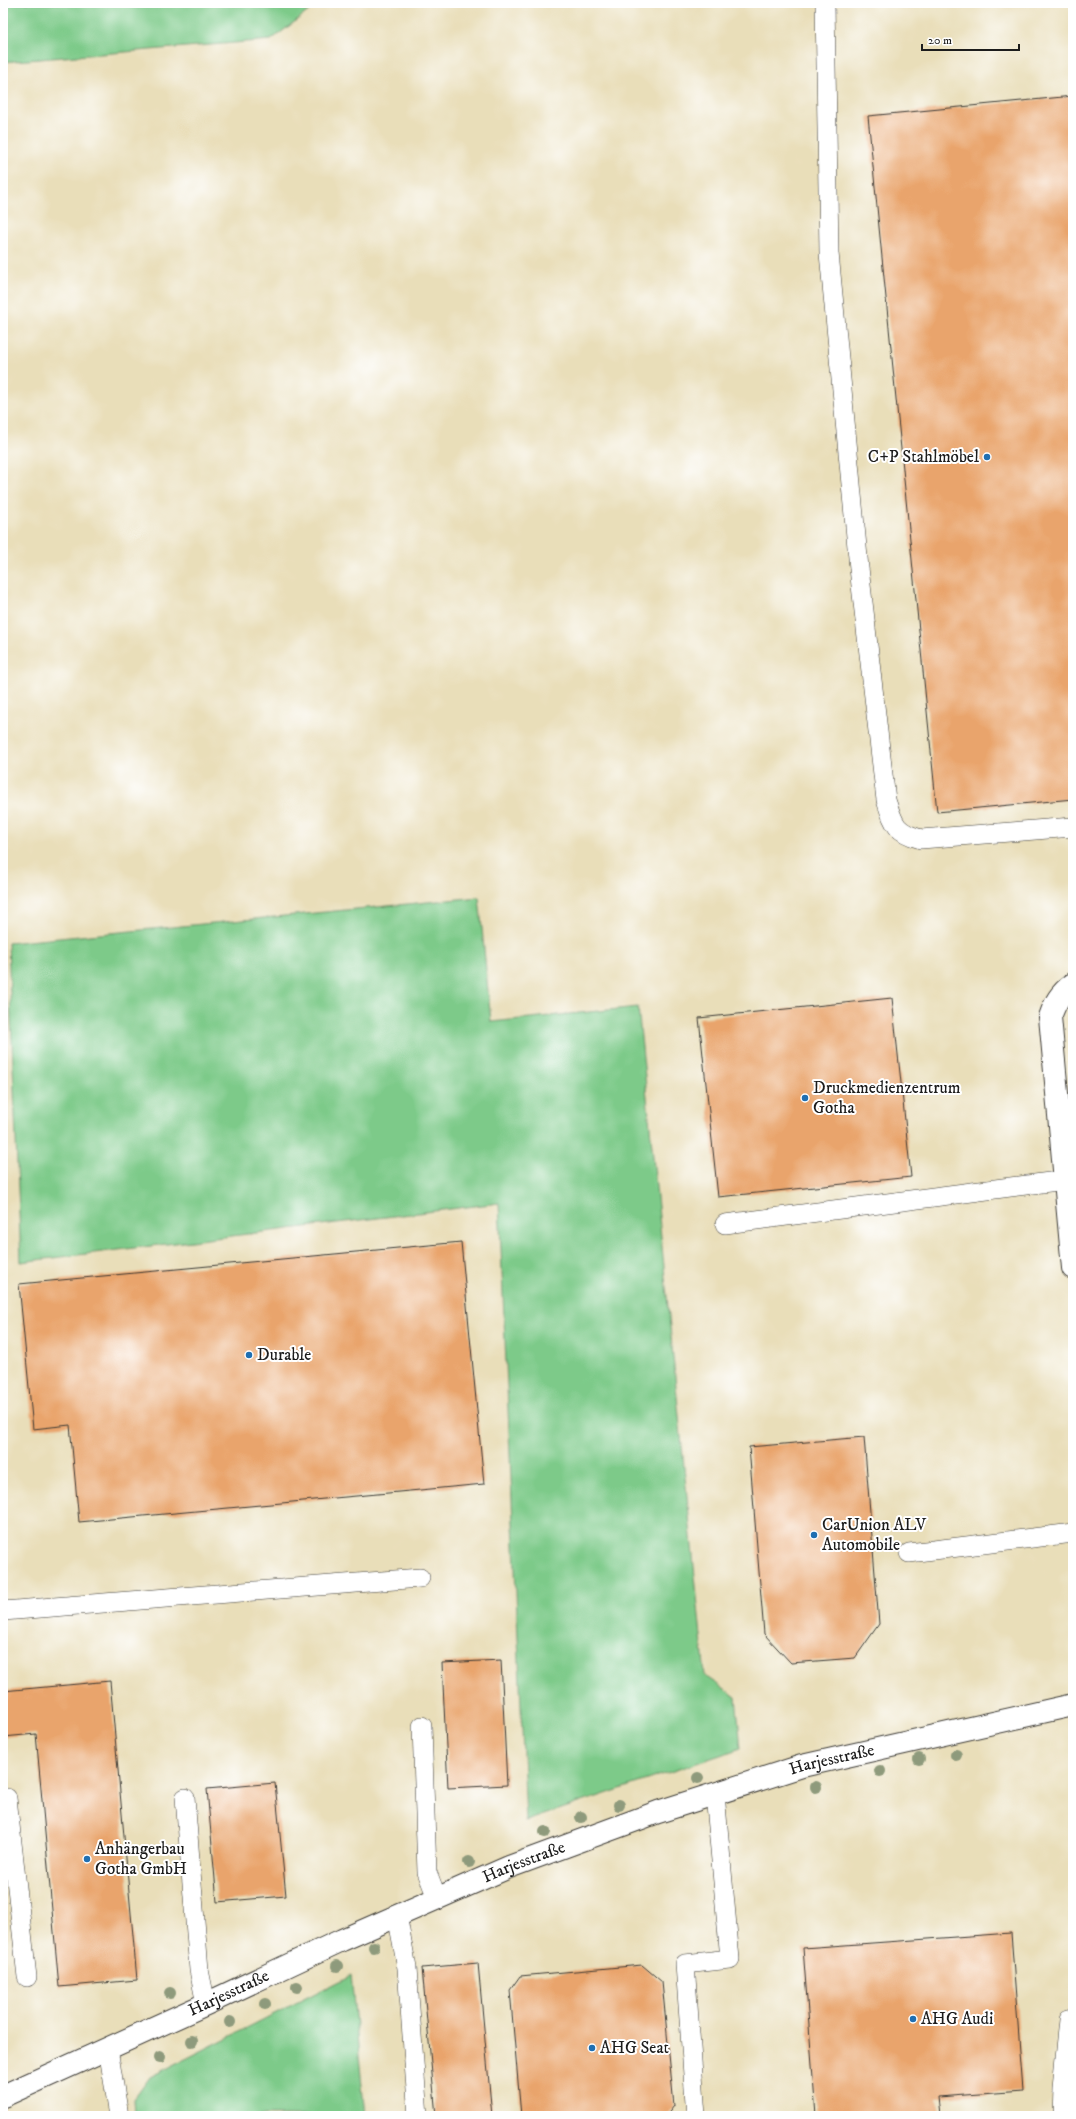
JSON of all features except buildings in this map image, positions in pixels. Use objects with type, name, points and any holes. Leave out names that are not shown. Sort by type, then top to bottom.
[{"type":"street","points":[[1073,984],[1062,992],[1056,1000],[1050,1017],[1067,1126],[1065,1180],[1073,1268]]},
{"type":"street","name":"Harjesstraße","points":[[3,2096],[398,1915],[509,1866],[658,1812],[802,1766],[1073,1706]]},
{"type":"lane","points":[[825,3],[829,252],[859,568],[888,806],[894,824],[905,835],[921,839],[1073,826]]},
{"type":"lane","points":[[725,1224],[1065,1180]]},
{"type":"lane","points":[[909,1553],[1073,1533]]},
{"type":"lane","points":[[3,1611],[420,1578]]},
{"type":"lane","points":[[422,1726],[427,1872],[438,1898]]},
{"type":"lane","points":[[696,2116],[685,1964],[730,1958],[715,1794]]},
{"type":"lane","points":[[3,1798],[7,1798],[27,1977]]},
{"type":"lane","points":[[185,1798],[199,1970],[206,2004]]},
{"type":"lane","points":[[398,1915],[407,1968],[418,2116]]},
{"type":"lane","points":[[1061,2116],[1062,2086],[1069,2020],[1073,2019]]},
{"type":"lane","points":[[108,2049],[119,2116]]},
{"type":"green space","points":[[3,3],[319,3],[271,40],[3,62]]},
{"type":"green space","points":[[479,897],[491,1022],[638,1007],[705,1676],[736,1697],[741,1748],[526,1821],[499,1203],[21,1262],[8,943]]},
{"type":"green space","points":[[351,1975],[365,2116],[135,2116],[134,2099],[150,2077]]},
{"type":"place","name":"C+P Stahlmöbel","points":[[987,457]]},
{"type":"place","name":"Druckmedienzentrum Gotha","points":[[805,1098]]},
{"type":"place","name":"Durable","points":[[249,1355]]},
{"type":"place","name":"CarUnion ALV Automobile","points":[[814,1535]]},
{"type":"place","name":"Anhängerbau Gotha GmbH","points":[[87,1859]]},
{"type":"place","name":"AHG Audi","points":[[913,2019]]},
{"type":"place","name":"AHG Seat","points":[[592,2048]]}]
